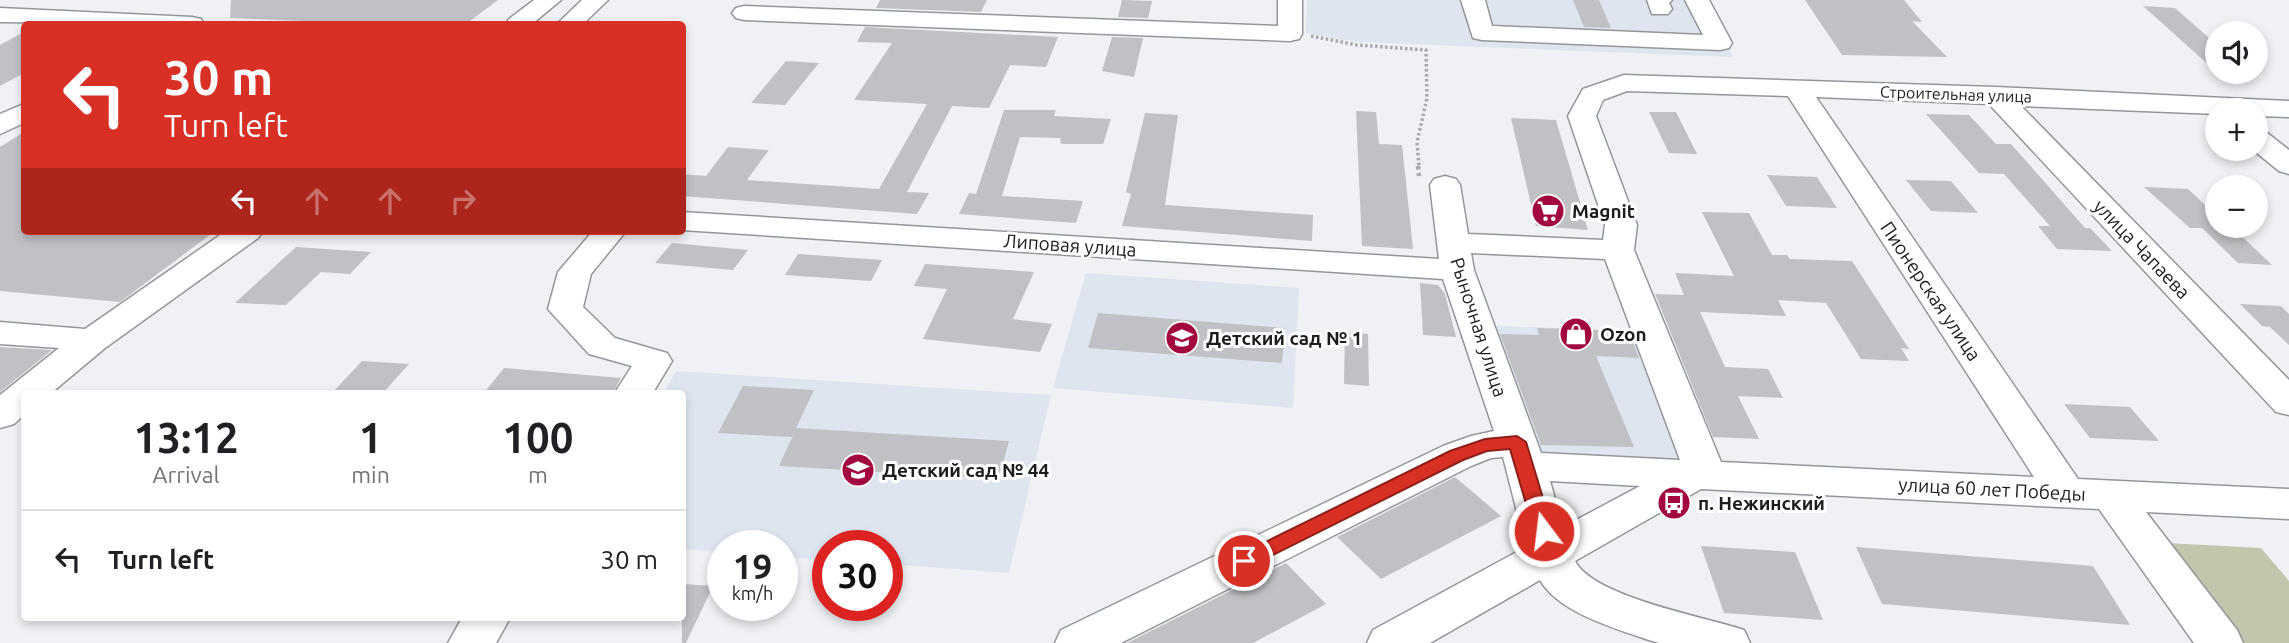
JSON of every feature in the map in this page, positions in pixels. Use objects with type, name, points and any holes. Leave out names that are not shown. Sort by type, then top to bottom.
[{"type":"street","points":[[522,21],[549,0]]},
{"type":"street","points":[[572,21],[596,0]]},
{"type":"street","points":[[744,13],[1290,34],[1290,0]]},
{"type":"street","points":[[1473,0],[1482,33],[1720,43],[1697,0]]},
{"type":"street","points":[[0,15],[95,21]]},
{"type":"street","name":"Строительная улица","points":[[1618,250],[1621,225],[1582,116],[1592,95],[1624,83],[1995,95],[2205,107]]},
{"type":"street","name":"Пионерская улица","points":[[1797,89],[2065,492]]},
{"type":"street","name":"улица Чапаева","points":[[1995,95],[2289,403]]},
{"type":"street","name":"Строительная улица","points":[[2268,109],[2289,109]]},
{"type":"street","points":[[0,126],[21,114]]},
{"type":"street","points":[[2268,148],[2289,165]]},
{"type":"street","name":"Рыночная улица","points":[[1432,182],[1522,454],[1549,553],[1562,579],[1585,596],[1649,622],[1727,643]]},
{"type":"street","name":"Липовая улица","points":[[686,220],[1455,256],[1618,250]]},
{"type":"street","points":[[30,390],[92,340],[241,235]]},
{"type":"street","points":[[607,235],[575,272],[565,309],[602,346],[654,362],[636,390]]},
{"type":"street","points":[[1390,643],[1549,553],[1700,475],[1618,250]]},
{"type":"street","points":[[0,333],[92,340]]},
{"type":"street","points":[[0,415],[21,397]]},
{"type":"street","name":"улица 60 лет Победы","points":[[1079,643],[1457,456],[1485,445],[1522,454],[1700,475],[2289,504]]},
{"type":"street","points":[[2111,495],[2220,643]]},
{"type":"street","points":[[471,643],[485,621]]},
{"type":"path","points":[[1303,35],[1357,46],[1426,50],[1427,99],[1417,142],[1432,182]]},
{"type":"shaded area","points":[[1307,0],[1701,0],[1733,57],[1357,42],[1306,33]]},
{"type":"shaded area","name":"Детский сад № 1","points":[[1086,273],[1299,288],[1293,408],[1053,388]]},
{"type":"shaded area","points":[[1476,325],[1632,331],[1695,474],[1526,466]]},
{"type":"shaded area","name":"Детский сад № 44","points":[[676,371],[1051,395],[1009,573],[903,565],[903,530],[812,530],[812,559],[798,558],[798,530],[707,530],[707,551],[686,549],[686,390],[665,390]]},
{"type":"green space","points":[[2166,543],[2261,548],[2289,581],[2289,643],[2243,643]]},
{"type":"building","points":[[231,0],[498,0],[470,21],[230,18]]},
{"type":"building","points":[[880,0],[987,0],[981,12],[876,8]]},
{"type":"building","points":[[1122,0],[1152,1],[1148,18],[1118,17]]},
{"type":"building","points":[[1573,0],[1599,0],[1611,28],[1584,27]]},
{"type":"building","points":[[1805,0],[1904,0],[1922,22],[1912,21],[1947,57],[1842,55]]},
{"type":"building","points":[[2143,6],[2175,8],[2205,34],[2205,62]]},
{"type":"building","points":[[865,27],[1058,37],[1046,67],[1010,65],[989,108],[952,106],[907,192],[929,193],[917,214],[686,196],[686,174],[706,176],[728,147],[769,150],[747,180],[879,189],[927,104],[854,100],[892,43],[857,42]]},
{"type":"building","points":[[21,34],[21,75],[0,86],[0,45]]},
{"type":"building","points":[[1112,37],[1143,38],[1134,77],[1102,71]]},
{"type":"building","points":[[786,61],[819,63],[785,105],[751,103]]},
{"type":"building","points":[[1004,110],[1056,110],[1054,116],[1111,119],[1103,144],[1061,144],[1060,138],[1020,137],[1002,196],[1083,201],[1076,223],[959,214],[969,193],[976,194]]},
{"type":"building","points":[[1356,111],[1376,112],[1379,144],[1402,145],[1413,249],[1362,246]]},
{"type":"building","points":[[1649,112],[1676,112],[1697,154],[1669,153]]},
{"type":"building","points":[[1145,113],[1178,115],[1165,205],[1313,215],[1312,241],[1122,226],[1131,194],[1126,192]]},
{"type":"building","points":[[1926,114],[1969,115],[1996,144],[2011,144],[2085,228],[2090,228],[2112,251],[2057,249],[2038,226],[2050,226],[2004,174],[1979,173]]},
{"type":"building","points":[[1511,118],[1556,120],[1588,230],[1536,226]]},
{"type":"building","points":[[21,134],[21,235],[210,235],[120,302],[0,291],[0,147]]},
{"type":"building","points":[[1767,175],[1817,177],[1837,208],[1786,206]]},
{"type":"building","points":[[1906,180],[1951,181],[1978,213],[1931,211]]},
{"type":"building","points":[[2144,187],[2188,189],[2205,205],[2205,231],[2202,228],[2190,228]]},
{"type":"building","points":[[1702,212],[1749,213],[1772,255],[1787,255],[1790,259],[1852,261],[1909,349],[1901,348],[1909,361],[1861,359],[1826,303],[1778,300],[1786,316],[1700,312],[1725,367],[1768,369],[1783,398],[1738,396],[1759,439],[1713,437],[1655,294],[1684,295],[1675,273],[1734,276]]},
{"type":"building","points":[[2212,238],[2244,238],[2272,265],[2238,263]]},
{"type":"building","points":[[672,243],[748,250],[733,270],[655,263]]},
{"type":"building","points":[[296,247],[371,252],[350,274],[321,272],[286,305],[235,303]]},
{"type":"building","points":[[798,254],[882,260],[871,281],[785,275]]},
{"type":"building","points":[[925,264],[1034,272],[1013,319],[1052,324],[1040,352],[923,339],[947,289],[914,286]]},
{"type":"building","points":[[1420,283],[1438,285],[1445,294],[1456,337],[1423,335]]},
{"type":"building","points":[[2240,304],[2281,306],[2289,314],[2289,345],[2270,327],[2262,326]]},
{"type":"building","points":[[1098,313],[1285,328],[1282,363],[1088,348]]},
{"type":"building","points":[[1537,328],[1629,331],[1639,358],[1596,356],[1634,447],[1541,445],[1500,334],[1539,335]]},
{"type":"building","points":[[1345,332],[1368,334],[1369,386],[1344,384]]},
{"type":"building","points":[[0,347],[52,350],[0,392]]},
{"type":"building","points":[[362,361],[409,364],[386,390],[335,390]]},
{"type":"building","points":[[504,368],[621,378],[614,390],[486,390]]},
{"type":"building","points":[[743,386],[814,390],[796,428],[1009,441],[999,479],[779,466],[796,429],[792,437],[718,433]]},
{"type":"building","points":[[2064,404],[2130,407],[2159,441],[2090,438]]},
{"type":"building","points":[[1455,477],[1501,516],[1381,579],[1337,537]]},
{"type":"building","points":[[1701,546],[1795,552],[1823,620],[1724,613]]},
{"type":"building","points":[[1856,547],[2093,566],[2130,625],[1882,604]]},
{"type":"building","points":[[1286,563],[1326,604],[1253,643],[1127,643]]},
{"type":"building","points":[[686,584],[707,586],[707,599],[686,643],[682,643],[682,621],[686,621]]},
{"type":"place","name":"Magnit","points":[[1548,211]]},
{"type":"place","name":"Ozon","points":[[1576,334]]},
{"type":"place","name":"Детский сад № 1","points":[[1182,338]]},
{"type":"place","name":"Детский сад № 44","points":[[858,470]]},
{"type":"place","name":"п. Нежинский","points":[[1674,503]]},
{"type":"route","points":[[1244,561],[1457,456],[1485,445],[1517,442],[1544,531]]}]
